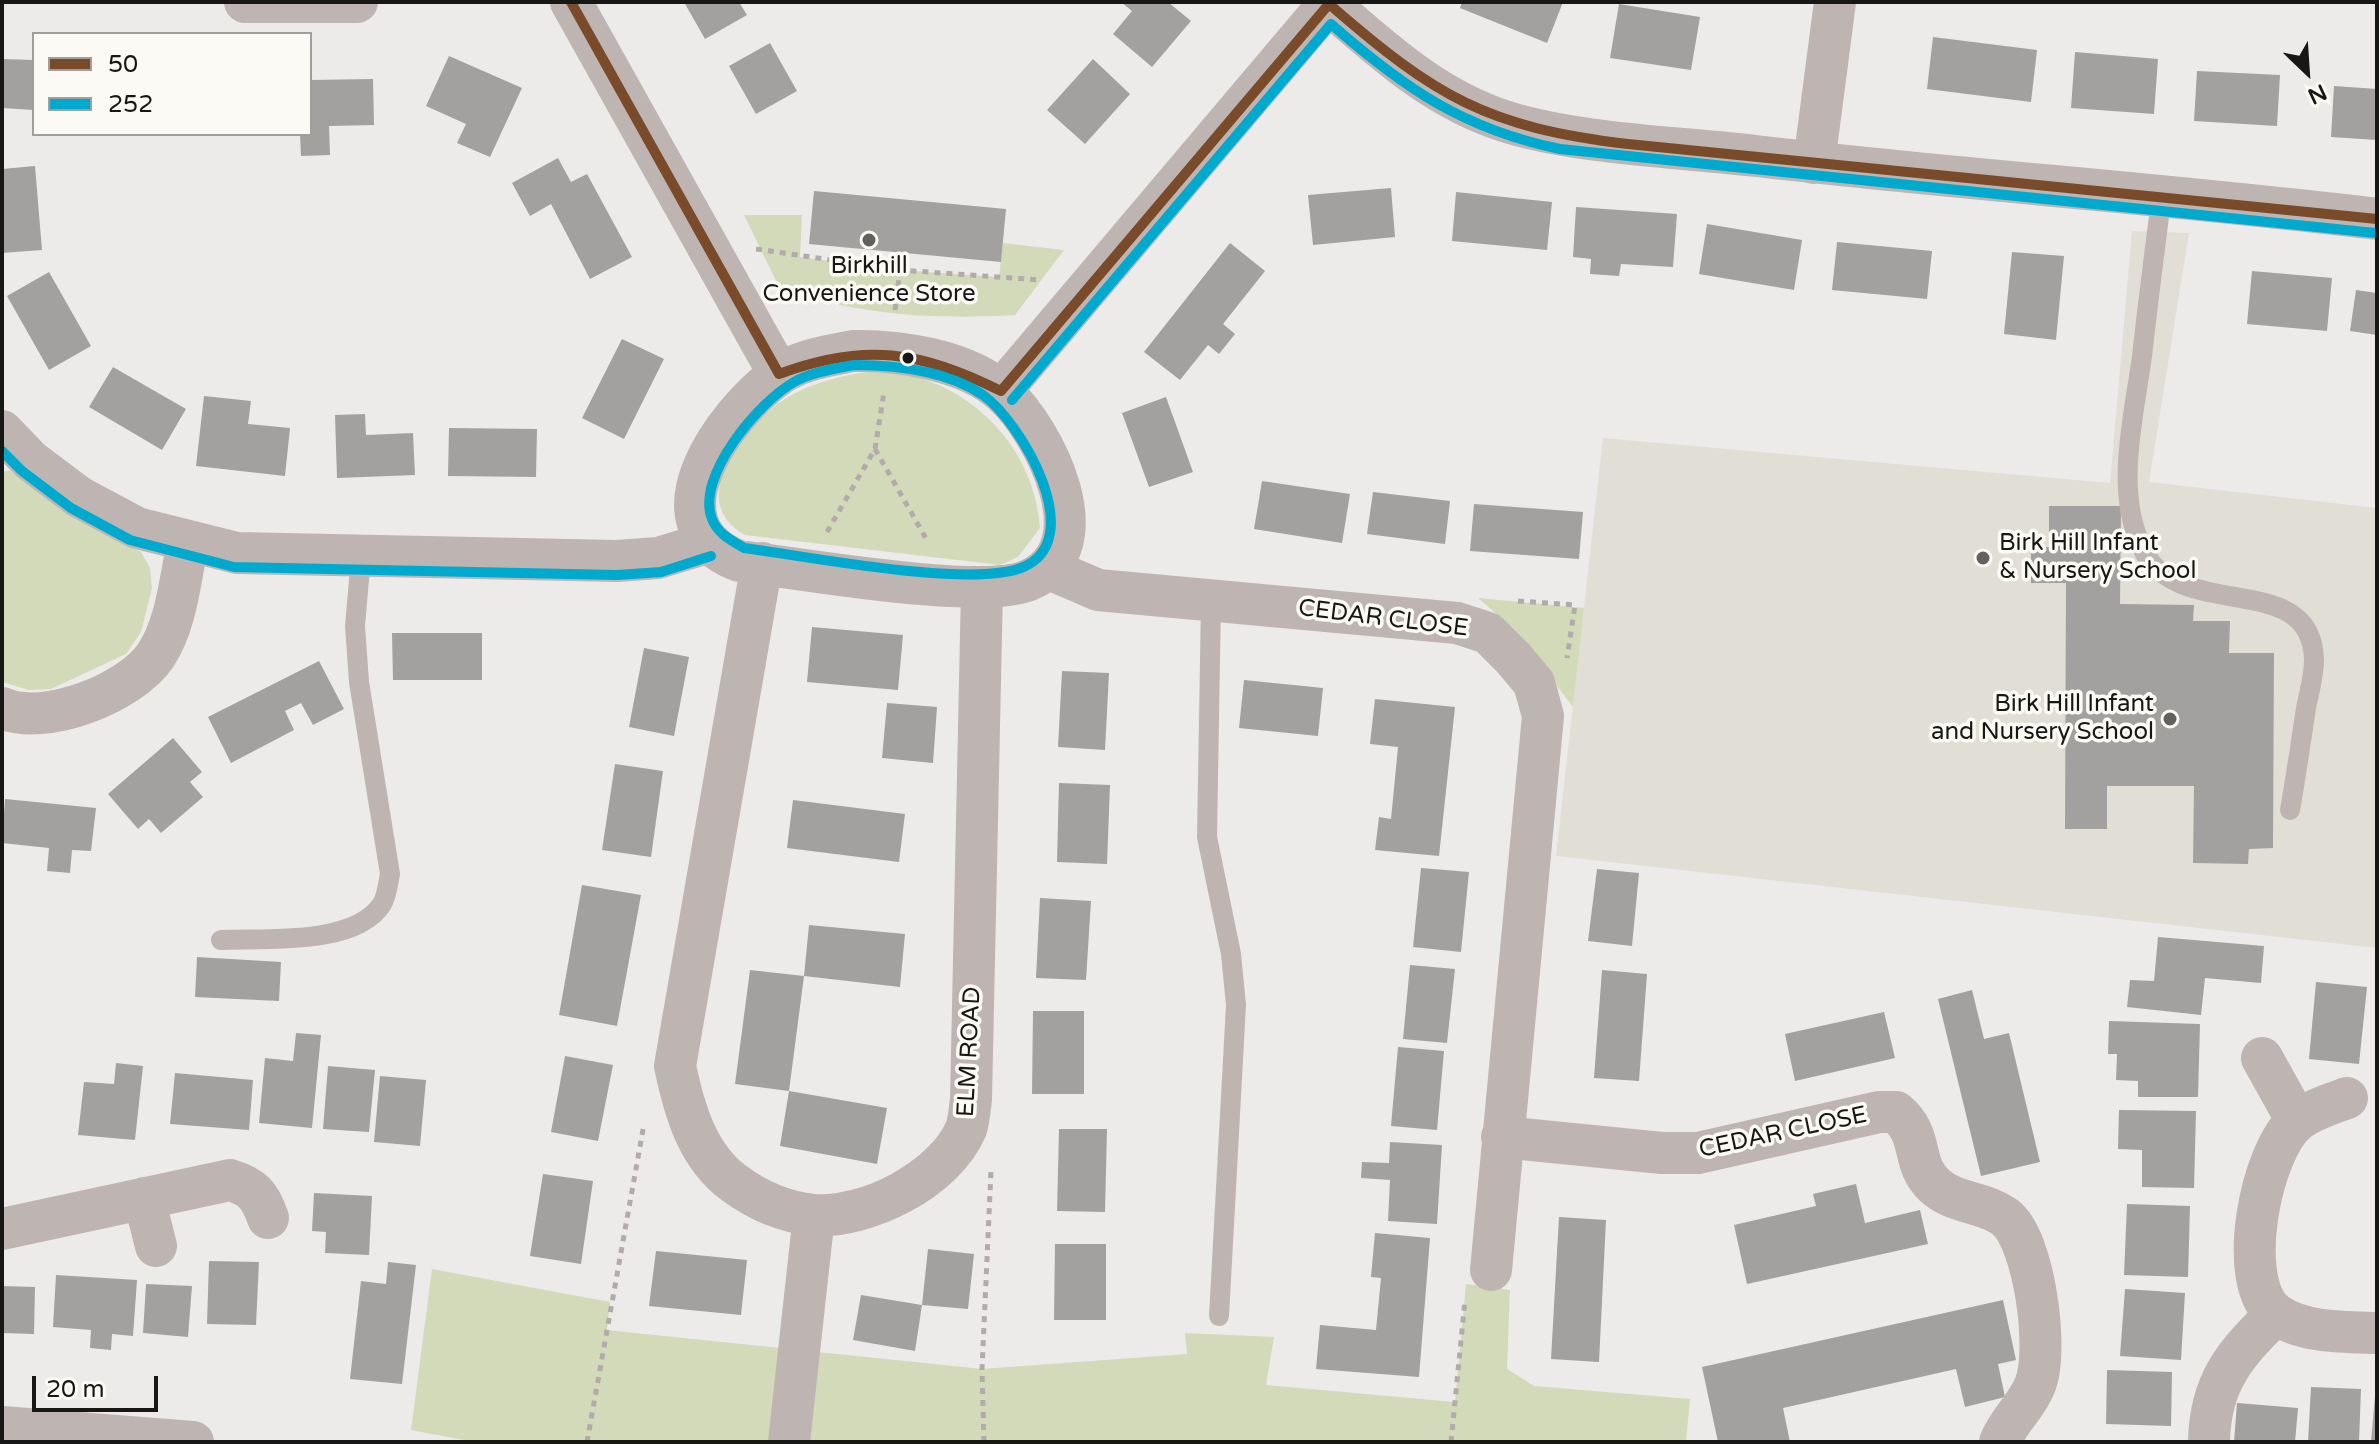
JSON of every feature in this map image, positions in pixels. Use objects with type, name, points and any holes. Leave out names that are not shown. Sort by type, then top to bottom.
[{"type":"street","points":[[245,2],[357,2]]},
{"type":"street","points":[[571,2],[779,374]]},
{"type":"street","points":[[1814,163],[1835,2]]},
{"type":"street","points":[[1001,391],[1330,3],[1402,67],[1456,101],[1505,121],[1565,134],[1814,163],[2162,193],[2377,219]]},
{"type":"street","points":[[890,351],[938,361],[1001,391],[1028,423],[1051,461],[1061,491],[1066,524],[1061,543],[1047,568],[1030,580],[967,587],[781,566],[739,561],[707,543],[697,521],[695,498],[700,472],[717,441],[744,404],[779,374],[828,356],[890,351]]},
{"type":"street","points":[[2,431],[31,461],[79,497],[137,528],[188,542],[263,555],[617,561],[658,558],[707,543]]},
{"type":"street","points":[[2,708],[15,714],[44,715],[84,703],[126,682],[155,656],[171,623],[188,542]]},
{"type":"street","name":"ELM ROAD","points":[[781,566],[675,1066],[684,1111],[706,1154],[733,1182],[771,1205],[814,1215],[862,1210],[900,1194],[936,1168],[966,1129],[971,1099],[967,587]]},
{"type":"street","name":"CEDAR CLOSE","points":[[1047,568],[1098,590],[1457,623],[1488,633],[1534,683],[1543,716],[1491,1270]]},
{"type":"street","points":[[2262,1058],[2297,1121]]},
{"type":"street","points":[[2347,1098],[2297,1121],[2278,1145],[2261,1197],[2253,1257],[2257,1286],[2276,1314],[2312,1328],[2377,1333]]},
{"type":"street","name":"CEDAR CLOSE","points":[[1502,1137],[1662,1153],[1698,1153],[1879,1112],[1896,1112],[1911,1124],[1922,1169],[1934,1185],[1953,1198],[1988,1207],[2008,1219],[2022,1239],[2040,1331],[2037,1383],[2000,1442]]},
{"type":"street","points":[[2,1229],[230,1180],[250,1186],[262,1199],[268,1218]]},
{"type":"street","points":[[144,1198],[156,1246]]},
{"type":"street","points":[[789,1442],[814,1215]]},
{"type":"street","points":[[2209,1442],[2209,1419],[2218,1385],[2237,1351],[2276,1314]]},
{"type":"street","points":[[2,1427],[193,1442]]},
{"type":"lane","points":[[2162,193],[2127,469],[2131,515],[2141,547],[2156,572],[2179,586],[2271,604],[2292,613],[2309,634],[2314,661],[2290,810]]},
{"type":"lane","points":[[221,940],[331,934],[366,921],[383,903],[390,874],[359,682],[355,626],[361,557]]},
{"type":"lane","points":[[1211,601],[1207,837],[1231,954],[1236,1005],[1219,1316]]},
{"type":"path","points":[[704,239],[900,270],[1093,282]]},
{"type":"path","points":[[781,566],[840,513],[875,449],[890,351]]},
{"type":"path","points":[[875,449],[967,587]]},
{"type":"path","points":[[587,1442],[645,1119]]},
{"type":"path","points":[[966,1129],[991,1169],[982,1369],[984,1442]]},
{"type":"path","points":[[1451,1442],[1466,1284],[1491,1270]]},
{"type":"shaded area","name":"Birk Hill Infant & Nursery School","points":[[2132,231],[2189,233],[2149,482],[2377,508],[2377,948],[1556,856],[1603,438],[2110,483]]},
{"type":"green space","points":[[744,215],[802,215],[800,257],[900,270],[999,277],[1003,243],[1064,250],[1015,315],[955,317],[895,313],[836,304],[779,287]]},
{"type":"green space","points":[[867,372],[905,374],[936,384],[960,396],[1000,430],[1028,475],[1040,528],[1018,557],[1000,565],[745,535],[728,521],[720,504],[720,486],[736,448],[750,430],[780,402],[800,391],[833,379]]},
{"type":"green space","points":[[10,470],[66,513],[141,552],[150,568],[152,588],[141,632],[126,654],[51,689],[29,690],[2,682],[2,472]]},
{"type":"green space","points":[[1478,598],[1584,608],[1573,707],[1513,628]]},
{"type":"green space","points":[[432,1269],[610,1302],[607,1330],[982,1369],[1187,1354],[1185,1333],[1274,1337],[1266,1385],[1455,1402],[1466,1284],[1510,1290],[1507,1369],[1534,1386],[1690,1399],[1686,1442],[474,1442],[411,1430]]},
{"type":"building","points":[[684,2],[739,2],[747,15],[705,39]]},
{"type":"building","points":[[1121,2],[1168,2],[1191,21],[1152,67],[1113,34],[1132,11]]},
{"type":"building","points":[[1462,2],[1563,2],[1547,43],[1460,8]]},
{"type":"building","points":[[1619,4],[1700,17],[1691,70],[1610,58]]},
{"type":"building","points":[[1933,37],[2037,50],[2031,102],[1927,89]]},
{"type":"building","points":[[770,43],[797,91],[756,114],[729,66]]},
{"type":"building","points":[[2075,52],[2158,59],[2154,114],[2071,108]]},
{"type":"building","points":[[449,56],[522,88],[490,157],[457,143],[466,124],[426,106]]},
{"type":"building","points":[[2,59],[32,60],[32,110],[2,108]]},
{"type":"building","points":[[1093,59],[1130,94],[1085,144],[1047,110]]},
{"type":"building","points":[[2197,71],[2280,75],[2277,126],[2194,121]]},
{"type":"building","points":[[373,79],[374,125],[329,126],[330,155],[301,156],[300,136],[312,136],[312,80]]},
{"type":"building","points":[[2334,86],[2377,89],[2377,140],[2331,137]]},
{"type":"building","points":[[558,158],[571,182],[587,174],[632,257],[590,279],[551,204],[530,216],[512,183]]},
{"type":"building","points":[[35,166],[42,250],[2,253],[2,169]]},
{"type":"building","points":[[1391,188],[1395,237],[1313,245],[1308,195]]},
{"type":"building","points":[[814,191],[1006,209],[1001,262],[809,244]]},
{"type":"building","points":[[1456,192],[1552,202],[1547,250],[1452,241]]},
{"type":"building","points":[[1576,207],[1677,214],[1673,267],[1621,264],[1619,276],[1590,274],[1591,259],[1573,257]]},
{"type":"building","points":[[1707,224],[1802,240],[1794,290],[1699,274]]},
{"type":"building","points":[[1837,242],[1932,251],[1927,299],[1832,290]]},
{"type":"building","points":[[1230,243],[1265,271],[1223,324],[1235,334],[1219,354],[1208,345],[1180,380],[1144,352]]},
{"type":"building","points":[[2012,252],[2064,256],[2056,340],[2004,334]]},
{"type":"building","points":[[2252,271],[2332,278],[2327,331],[2247,324]]},
{"type":"building","points":[[49,272],[91,346],[49,370],[7,296]]},
{"type":"building","points":[[2356,290],[2377,293],[2377,335],[2350,331]]},
{"type":"building","points":[[622,339],[664,359],[624,439],[582,418]]},
{"type":"building","points":[[113,367],[186,409],[162,450],[89,407]]},
{"type":"building","points":[[204,396],[251,401],[248,424],[290,428],[285,476],[196,466]]},
{"type":"building","points":[[1166,397],[1193,472],[1149,487],[1122,413]]},
{"type":"building","points":[[365,414],[366,435],[413,433],[415,475],[337,478],[335,415]]},
{"type":"building","points":[[449,428],[537,429],[536,477],[448,476]]},
{"type":"building","points":[[1262,481],[1350,494],[1342,543],[1254,529]]},
{"type":"building","points":[[1373,492],[1450,501],[1445,544],[1367,534]]},
{"type":"building","points":[[1474,504],[1583,512],[1579,559],[1470,551]]},
{"type":"building","name":"Birk Hill Infant and Nursery School","points":[[2049,506],[2121,506],[2120,604],[2194,605],[2193,621],[2230,621],[2229,653],[2274,653],[2273,848],[2249,849],[2248,864],[2193,863],[2194,786],[2107,786],[2107,829],[2065,829],[2066,583],[2031,583],[2031,547],[2049,547]]},
{"type":"building","points":[[812,627],[903,635],[898,690],[807,682]]},
{"type":"building","points":[[392,633],[482,633],[482,680],[393,680]]},
{"type":"building","points":[[644,648],[689,657],[674,736],[629,727]]},
{"type":"building","points":[[319,661],[344,709],[313,725],[301,703],[285,711],[294,730],[231,763],[208,717]]},
{"type":"building","points":[[1062,671],[1109,673],[1105,750],[1058,747]]},
{"type":"building","points":[[1244,680],[1323,688],[1318,736],[1239,728]]},
{"type":"building","points":[[1375,699],[1455,707],[1439,856],[1375,850],[1379,817],[1391,819],[1398,747],[1370,744]]},
{"type":"building","points":[[887,703],[937,707],[933,763],[882,758]]},
{"type":"building","points":[[173,738],[202,772],[190,782],[203,797],[161,833],[149,819],[138,829],[108,794]]},
{"type":"building","points":[[615,764],[663,771],[651,857],[602,850]]},
{"type":"building","points":[[1059,783],[1110,785],[1107,864],[1057,862]]},
{"type":"building","points":[[5,799],[96,808],[91,851],[72,850],[70,873],[47,871],[49,848],[2,843]]},
{"type":"building","points":[[793,800],[905,814],[899,862],[787,848]]},
{"type":"building","points":[[1421,868],[1469,872],[1461,952],[1413,947]]},
{"type":"building","points":[[1597,869],[1639,873],[1632,946],[1588,941]]},
{"type":"building","points":[[582,885],[641,895],[617,1026],[559,1015]]},
{"type":"building","points":[[1040,898],[1091,901],[1086,980],[1036,978]]},
{"type":"building","points":[[809,925],[905,934],[900,987],[804,976]]},
{"type":"building","points":[[2158,937],[2264,946],[2261,983],[2205,978],[2201,1015],[2127,1007],[2130,980],[2154,981]]},
{"type":"building","points":[[197,957],[281,962],[279,1001],[195,997]]},
{"type":"building","points":[[1410,965],[1455,969],[1447,1043],[1403,1039]]},
{"type":"building","points":[[750,970],[804,976],[789,1091],[735,1084]]},
{"type":"building","points":[[1602,970],[1647,974],[1639,1081],[1594,1078]]},
{"type":"building","points":[[2316,982],[2367,987],[2359,1064],[2309,1059]]},
{"type":"building","points":[[1972,990],[1984,1039],[2009,1033],[2040,1162],[1981,1176],[1938,999]]},
{"type":"building","points":[[1033,1011],[1084,1011],[1084,1094],[1032,1094]]},
{"type":"building","points":[[1884,1012],[1895,1058],[1795,1081],[1785,1034]]},
{"type":"building","points":[[2109,1021],[2200,1024],[2198,1097],[2138,1097],[2138,1081],[2116,1080],[2117,1054],[2108,1054]]},
{"type":"building","points":[[296,1033],[321,1035],[312,1128],[259,1123],[265,1058],[293,1061]]},
{"type":"building","points":[[1398,1047],[1444,1051],[1437,1130],[1391,1126]]},
{"type":"building","points":[[565,1056],[613,1065],[598,1141],[551,1132]]},
{"type":"building","points":[[116,1063],[143,1066],[135,1140],[78,1135],[84,1082],[114,1084]]},
{"type":"building","points":[[328,1066],[375,1070],[369,1132],[323,1129]]},
{"type":"building","points":[[175,1073],[253,1080],[249,1130],[170,1124]]},
{"type":"building","points":[[380,1076],[426,1080],[420,1146],[374,1142]]},
{"type":"building","points":[[789,1091],[887,1108],[877,1164],[780,1146]]},
{"type":"building","points":[[2119,1110],[2196,1111],[2194,1188],[2142,1187],[2142,1150],[2118,1149]]},
{"type":"building","points":[[1059,1129],[1107,1129],[1105,1212],[1057,1211]]},
{"type":"building","points":[[1390,1142],[1442,1145],[1437,1224],[1388,1221],[1390,1180],[1361,1178],[1362,1162],[1389,1163]]},
{"type":"building","points":[[543,1174],[593,1181],[581,1264],[530,1256]]},
{"type":"building","points":[[1856,1184],[1865,1223],[1920,1210],[1928,1244],[1747,1284],[1734,1225],[1816,1206],[1813,1194]]},
{"type":"building","points":[[314,1193],[372,1196],[369,1255],[325,1253],[326,1232],[312,1231]]},
{"type":"building","points":[[2127,1204],[2190,1206],[2188,1277],[2124,1275]]},
{"type":"building","points":[[1559,1217],[1606,1220],[1599,1362],[1551,1359]]},
{"type":"building","points":[[1375,1233],[1430,1238],[1419,1377],[1316,1369],[1320,1325],[1376,1330],[1381,1278],[1371,1277]]},
{"type":"building","points":[[1055,1244],[1106,1244],[1106,1320],[1054,1320]]},
{"type":"building","points":[[928,1249],[974,1254],[968,1309],[922,1305]]},
{"type":"building","points":[[656,1251],[747,1260],[741,1315],[649,1306]]},
{"type":"building","points":[[209,1261],[259,1262],[256,1325],[207,1324]]},
{"type":"building","points":[[388,1262],[416,1265],[402,1384],[350,1379],[361,1281],[386,1284]]},
{"type":"building","points":[[56,1275],[137,1280],[133,1336],[112,1334],[111,1350],[90,1348],[91,1330],[53,1327]]},
{"type":"building","points":[[146,1284],[192,1286],[188,1337],[143,1333]]},
{"type":"building","points":[[2,1286],[35,1287],[34,1334],[2,1333]]},
{"type":"building","points":[[2125,1289],[2185,1293],[2181,1360],[2120,1356]]},
{"type":"building","points":[[861,1295],[922,1305],[915,1351],[853,1340]]},
{"type":"building","points":[[2003,1300],[2016,1360],[1998,1364],[2005,1397],[1965,1407],[1956,1369],[1783,1408],[1790,1442],[1718,1442],[1702,1367]]},
{"type":"building","points":[[2107,1370],[2172,1372],[2171,1426],[2106,1424]]},
{"type":"building","points":[[2311,1387],[2361,1389],[2359,1442],[2308,1442]]},
{"type":"building","points":[[2375,1396],[2377,1442],[2371,1442]]},
{"type":"building","points":[[2237,1403],[2298,1408],[2295,1442],[2234,1442]]},
{"type":"transit line","name":"50","points":[[571,2],[779,374]]},
{"type":"transit line","name":"50","points":[[1329,4],[1433,85],[1499,117],[1579,137],[2377,219]]},
{"type":"transit line","name":"50","points":[[1001,391],[1329,4]]},
{"type":"transit line","name":"252","points":[[1012,400],[1331,24],[1384,68],[1436,103],[1494,130],[1560,149],[2375,233]]},
{"type":"transit line","name":"50","points":[[779,374],[839,358],[892,356],[944,367],[1001,391]]},
{"type":"transit line","name":"252","points":[[854,365],[904,368],[937,375],[969,387],[998,409],[1030,454],[1042,482],[1050,509],[1050,533],[1041,554],[1021,568],[996,573],[926,573],[744,548],[721,533],[712,519],[709,502],[713,482],[722,462],[749,422],[764,405],[794,382],[816,373],[854,365]]},
{"type":"transit line","name":"252","points":[[2,451],[22,471],[71,508],[130,540],[234,567],[617,575],[661,572],[711,556]]},
{"type":"place","name":"Birkhill Convenience Store","points":[[869,240]]},
{"type":"place","name":"Birk Hill Infant & Nursery School","points":[[1983,558]]},
{"type":"place","name":"Birk Hill Infant and Nursery School","points":[[2170,719]]}]
